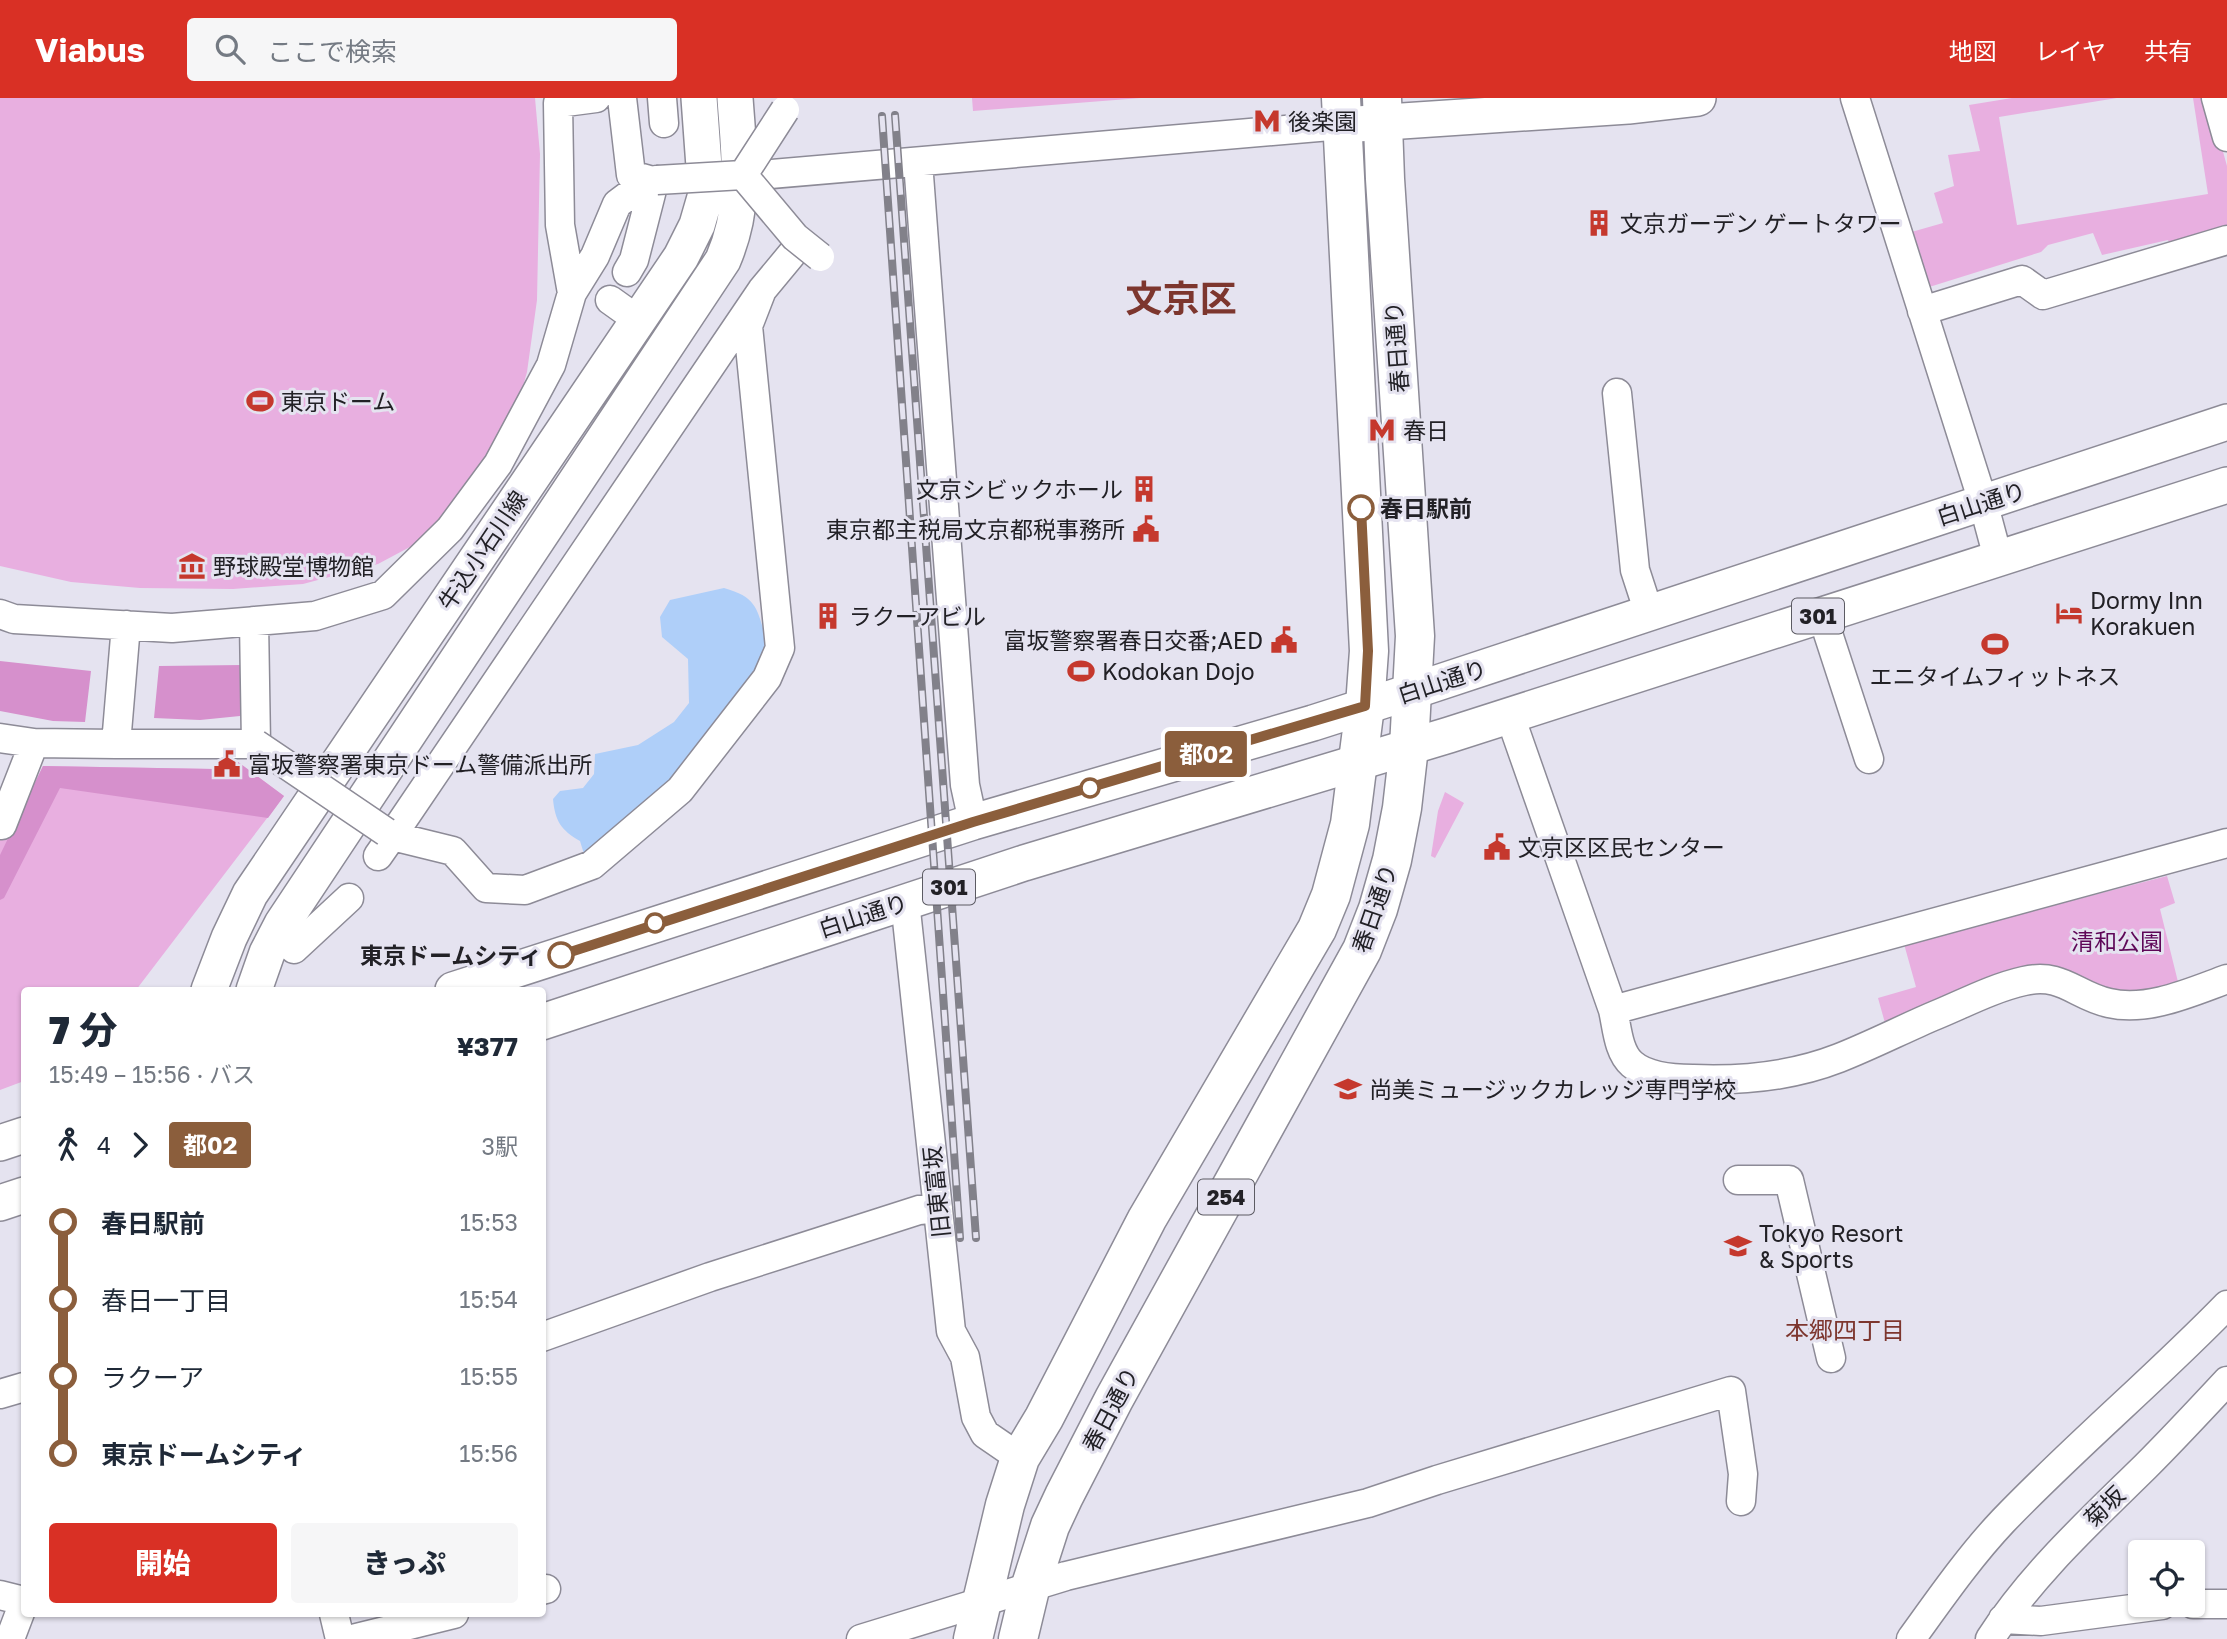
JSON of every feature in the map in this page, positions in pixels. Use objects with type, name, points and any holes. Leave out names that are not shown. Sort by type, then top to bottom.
[{"type":"highway","name":"春日通り","points":[[1018,1639],[1050,1526],[1108,1410],[1362,950],[1378,909],[1392,860],[1409,747],[1415,636],[1382,110]]},
{"type":"highway","name":"春日通り","points":[[973,1639],[1004,1505],[1020,1458],[1044,1418],[1147,1219],[1317,929],[1343,857],[1359,763],[1368,651],[1342,111]]},
{"type":"main road","name":"牛込小石川線","points":[[255,987],[267,953],[282,925],[723,260],[737,220],[730,177],[699,98]]},
{"type":"main road","name":"牛込小石川線","points":[[210,987],[250,894],[681,257],[703,211],[730,177],[735,98]]},
{"type":"main road","points":[[1342,111],[1628,106],[1698,98]]},
{"type":"main road","name":"白山通り","points":[[462,987],[973,822],[1413,691],[2227,422]]},
{"type":"main road","name":"白山通り","points":[[546,1021],[1049,855],[1510,716],[2227,485]]},
{"type":"main road","points":[[0,1143],[21,1136]]},
{"type":"main road","points":[[0,1203],[21,1196]]},
{"type":"street","points":[[572,293],[560,225],[558,103],[596,98]]},
{"type":"street","points":[[0,614],[14,619],[172,628],[315,616],[383,595],[450,529],[498,464],[551,365],[572,293],[595,256],[617,204],[649,180],[631,175],[622,98]]},
{"type":"street","points":[[1854,98],[1983,502],[1998,558]]},
{"type":"street","points":[[2216,98],[2227,137]]},
{"type":"street","points":[[730,177],[785,110]]},
{"type":"street","points":[[595,256],[621,290],[634,261],[653,186],[657,180],[918,162],[1342,111]]},
{"type":"street","points":[[918,162],[965,785],[973,822]]},
{"type":"street","points":[[386,841],[762,290],[811,250],[730,177]]},
{"type":"street","points":[[1922,311],[2022,280],[2043,295],[2227,240]]},
{"type":"street","points":[[0,738],[34,743],[256,744],[386,841],[453,851],[486,888],[525,890],[592,865],[680,790],[767,678],[780,648],[748,326],[762,290]]},
{"type":"street","points":[[1617,393],[1635,570],[1649,613]]},
{"type":"street","points":[[1822,615],[1869,759]]},
{"type":"street","points":[[254,621],[256,744]]},
{"type":"street","points":[[116,744],[126,625]]},
{"type":"street","points":[[1510,716],[1613,1010],[1623,1053],[1632,1065],[1651,1073],[1679,1079],[1720,1080],[1779,1075],[1837,1059],[1995,989],[2026,980],[2053,978],[2097,1000],[2120,1005],[2168,999],[2227,979]]},
{"type":"street","points":[[0,825],[34,743]]},
{"type":"street","points":[[1613,1010],[2227,843]]},
{"type":"street","points":[[294,949],[349,898]]},
{"type":"street","name":"旧東富坂","points":[[905,901],[951,1331],[965,1357],[976,1417],[985,1434],[1020,1458]]},
{"type":"street","points":[[1738,1180],[1789,1180],[1831,1358]]},
{"type":"street","points":[[546,1336],[710,1277],[919,1210],[938,1208]]},
{"type":"street","points":[[1911,1639],[2002,1522],[2227,1305]]},
{"type":"street","name":"菊坂","points":[[1996,1629],[2071,1539],[2147,1466],[2227,1381]]},
{"type":"street","points":[[0,1394],[21,1388]]},
{"type":"street","points":[[861,1639],[1031,1586],[1368,1503],[1731,1391],[1743,1474],[1741,1501]]},
{"type":"street","points":[[0,1595],[21,1600]]},
{"type":"street","points":[[2205,1604],[2227,1604]]},
{"type":"street","points":[[10,1639],[21,1609]]},
{"type":"street","points":[[1996,1629],[2128,1609]]},
{"type":"street","points":[[335,1617],[340,1639]]},
{"type":"street","points":[[352,1639],[442,1617]]},
{"type":"green space","name":"東京ドーム","points":[[0,98],[535,98],[540,154],[537,300],[527,372],[498,464],[423,540],[378,564],[303,584],[233,589],[140,588],[71,582],[0,566]]},
{"type":"green space","points":[[972,98],[1141,98],[973,111]]},
{"type":"green space","points":[[2012,98],[2117,98],[1999,117],[2017,225],[2208,194],[2193,98],[2208,98],[2227,166],[2227,239],[2173,254],[2168,240],[2102,255],[2093,233],[2048,245],[2041,252],[1926,288],[1908,233],[1943,223],[1934,193],[1954,186],[1948,155],[1980,151],[1969,105]]},
{"type":"green space","points":[[238,762],[284,796],[138,987],[21,987],[21,1082],[0,1090],[0,835],[11,832],[43,766],[214,769]]},
{"type":"green space","points":[[1445,792],[1464,803],[1435,858],[1431,856],[1438,811]]},
{"type":"green space","name":"清和公園","points":[[2167,876],[2175,903],[2160,909],[2179,986],[2140,993],[2118,993],[2081,977],[1885,1023],[1878,998],[1916,987],[1904,944]]},
{"type":"shaded area","points":[[0,661],[91,671],[85,722],[53,721],[0,711]]},
{"type":"shaded area","points":[[242,665],[240,716],[200,720],[154,718],[159,666]]},
{"type":"shaded area","points":[[238,762],[284,796],[268,818],[60,788],[4,898],[0,900],[0,855],[43,766],[214,769]]},
{"type":"water","points":[[724,588],[751,601],[768,642],[743,695],[655,795],[584,854],[580,841],[560,824],[553,799],[560,791],[583,788],[594,774],[595,754],[638,745],[674,722],[689,703],[688,659],[662,637],[660,617],[670,600]]},
{"type":"railway","points":[[895,115],[976,1238]]},
{"type":"railway","points":[[882,116],[960,1238]]},
{"type":"bus line","name":"都02","points":[[561,955],[973,822],[1365,706],[1368,651],[1361,508]]},
{"type":"place","name":"後楽園","points":[[1267,121]]},
{"type":"place","name":"文京ガーデン ゲートタワー","points":[[1599,223]]},
{"type":"place","name":"東京ドーム","points":[[260,401]]},
{"type":"place","name":"春日","points":[[1382,430]]},
{"type":"place","name":"文京シビックホール","points":[[1144,489]]},
{"type":"place","name":"春日駅前","points":[[1361,508]]},
{"type":"place","name":"東京都主税局文京都税事務所","points":[[1146,529]]},
{"type":"place","name":"野球殿堂博物館","points":[[192,566]]},
{"type":"place","name":"Dormy Inn Korakuen","points":[[2069,613]]},
{"type":"place","name":"ラクーアビル","points":[[828,616]]},
{"type":"place","name":"富坂警察署春日交番;AED","points":[[1284,640]]},
{"type":"place","name":"エニタイムフィットネス","points":[[1995,644]]},
{"type":"place","name":"Kodokan Dojo","points":[[1081,671]]},
{"type":"place","name":"富坂警察署東京ドーム警備派出所","points":[[227,764]]},
{"type":"place","name":"文京区区民センター","points":[[1497,847]]},
{"type":"place","name":"東京ドームシティ","points":[[561,955]]},
{"type":"place","name":"尚美ミュージックカレッジ専門学校","points":[[1348,1089]]},
{"type":"place","name":"Tokyo Resort & Sports","points":[[1738,1246]]},
{"type":"district","name":"文京区","points":[[1181,298]]},
{"type":"district","name":"本郷四丁目","points":[[1845,1329]]}]
